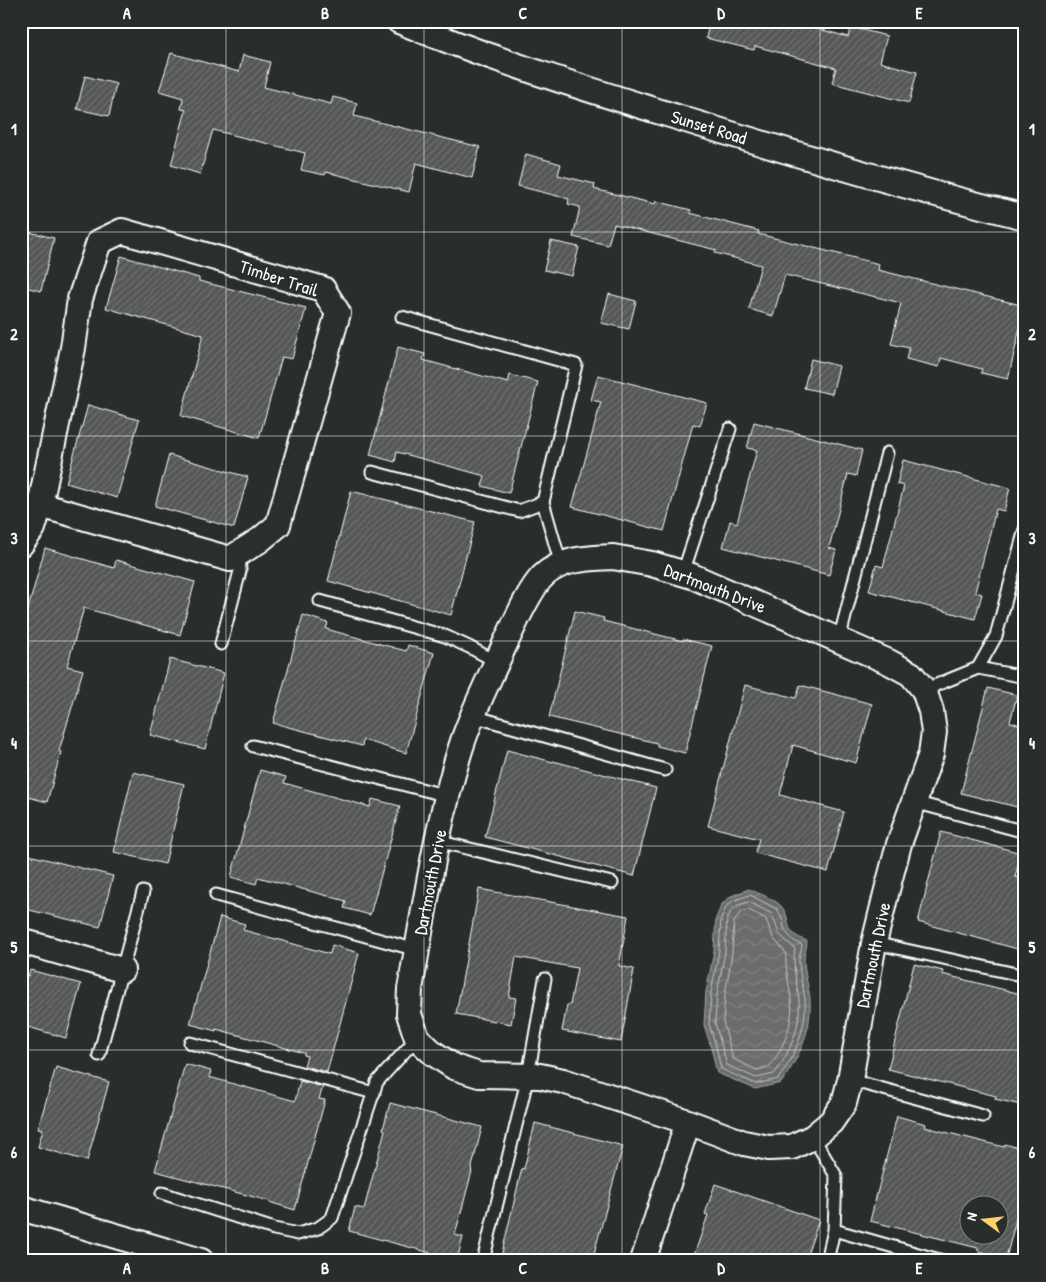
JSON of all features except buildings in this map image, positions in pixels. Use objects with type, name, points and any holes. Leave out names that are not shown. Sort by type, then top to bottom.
[{"type":"street","name":"Sunset Road","points":[[399,21],[478,51],[592,90],[792,153],[1025,217]]},
{"type":"street","name":"Timber Trail","points":[[21,544],[33,528],[40,505],[73,348],[80,299],[99,242],[122,231],[323,288],[338,313],[278,525],[260,540],[230,559],[40,505]]},
{"type":"street","name":"Dartmouth Drive","points":[[584,558],[614,558],[652,564],[682,573],[889,662],[911,674],[924,690],[931,711],[934,732],[931,754],[899,844],[874,943],[850,1080],[844,1103],[831,1122],[813,1137],[792,1147],[769,1148],[744,1143],[688,1122],[563,1081],[540,1076],[479,1075],[454,1067],[433,1053],[417,1038],[409,1014],[410,989],[437,841],[461,746],[523,605],[542,576],[561,565],[584,558]]},
{"type":"street","points":[[21,941],[122,970]]},
{"type":"street","points":[[644,1261],[688,1122]]},
{"type":"street","points":[[21,1208],[201,1261]]},
{"type":"lane","points":[[402,316],[576,365],[543,502],[561,565]]},
{"type":"lane","points":[[682,573],[730,429]]},
{"type":"lane","points":[[839,640],[887,453]]},
{"type":"lane","points":[[372,472],[519,511],[543,502]]},
{"type":"lane","points":[[978,668],[996,636],[1025,529]]},
{"type":"lane","points":[[221,644],[240,572],[239,553]]},
{"type":"lane","points":[[320,601],[445,636],[497,662]]},
{"type":"lane","points":[[924,690],[978,668],[1025,677]]},
{"type":"lane","points":[[473,716],[665,770]]},
{"type":"lane","points":[[253,746],[448,796]]},
{"type":"lane","points":[[914,802],[1025,832]]},
{"type":"lane","points":[[437,841],[612,883]]},
{"type":"lane","points":[[99,1055],[143,892]]},
{"type":"lane","points":[[216,895],[417,950]]},
{"type":"lane","points":[[874,943],[1025,976]]},
{"type":"lane","points":[[483,1261],[528,1076],[545,979]]},
{"type":"lane","points":[[162,1193],[274,1229],[298,1234],[318,1228],[332,1218],[378,1082],[417,1038]]},
{"type":"lane","points":[[190,1043],[374,1093]]},
{"type":"lane","points":[[850,1080],[983,1116]]},
{"type":"lane","points":[[813,1137],[836,1176],[834,1230],[827,1261]]},
{"type":"lane","points":[[834,1230],[943,1261]]},
{"type":"water","points":[[749,889],[778,903],[785,911],[793,933],[807,941],[804,965],[810,999],[809,1022],[803,1044],[787,1074],[781,1083],[755,1089],[717,1073],[704,1025],[706,992],[714,951],[716,918],[722,904],[731,896]]}]
